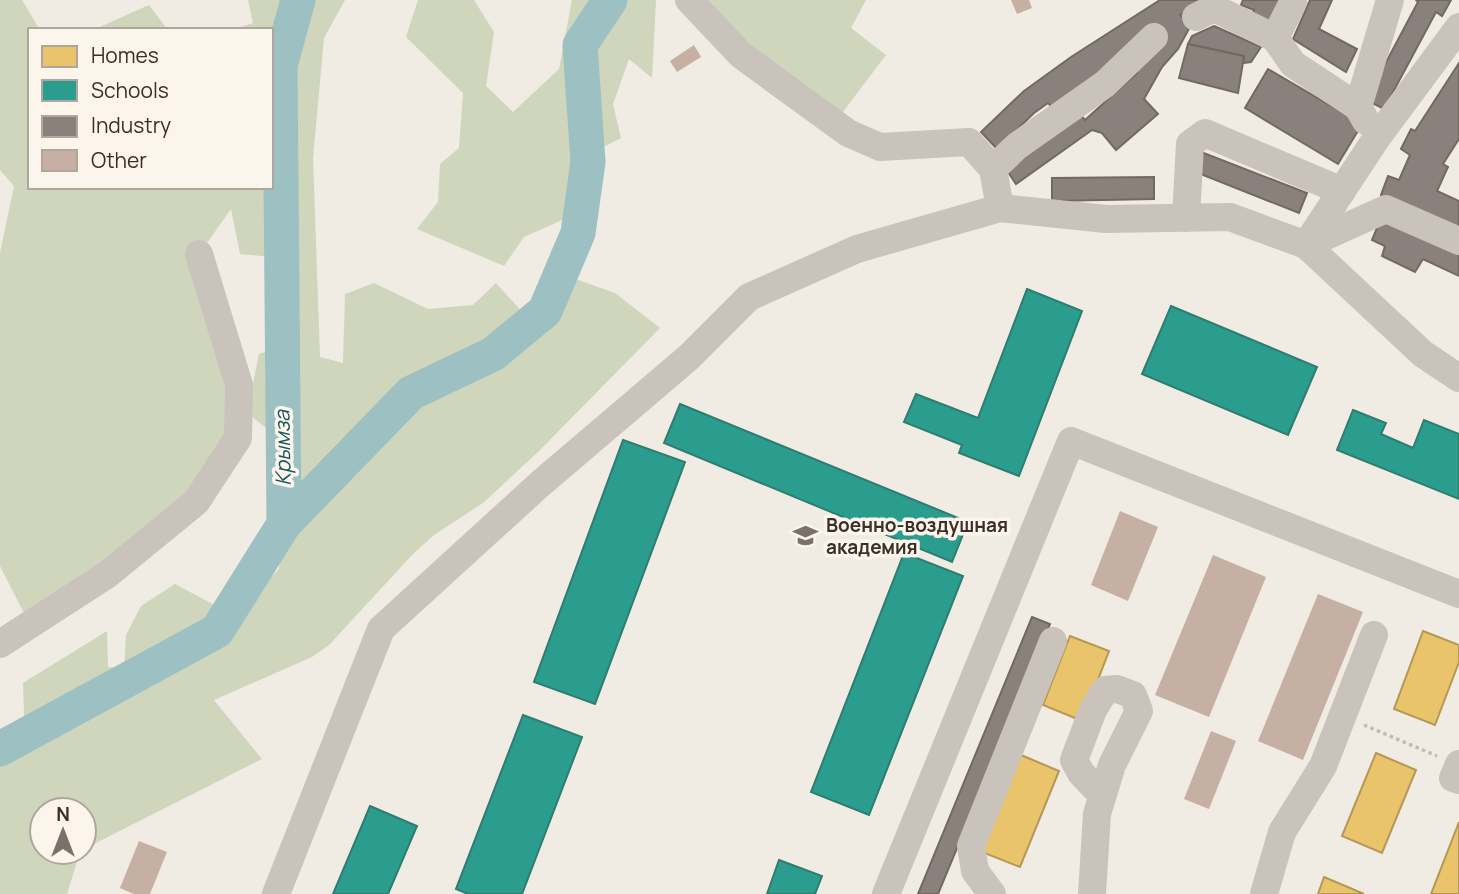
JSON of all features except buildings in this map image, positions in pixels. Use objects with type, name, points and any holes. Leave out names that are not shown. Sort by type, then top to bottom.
[{"type":"street","points":[[689,0],[741,54],[848,132],[880,148],[969,142],[993,169],[1000,208]]},
{"type":"street","points":[[1358,107],[1390,0]]},
{"type":"street","points":[[1275,38],[1293,2]]},
{"type":"street","points":[[1196,17],[1214,8],[1275,38],[1293,64],[1358,107],[1376,139]]},
{"type":"street","points":[[1306,245],[1376,139],[1459,27]]},
{"type":"street","points":[[993,169],[1017,146],[1105,84],[1154,37]]},
{"type":"street","points":[[1186,218],[1190,144],[1205,133],[1342,191]]},
{"type":"street","points":[[276,894],[381,629],[540,484],[689,357],[749,297],[857,248],[1000,208],[1106,219],[1230,217],[1306,245],[1423,354],[1459,378]]},
{"type":"street","points":[[1306,245],[1386,209],[1459,241]]},
{"type":"street","points":[[0,645],[108,574],[196,502],[238,438],[239,386],[199,254]]},
{"type":"street","points":[[886,894],[1071,440],[1459,594]]},
{"type":"street","points":[[1264,894],[1282,832],[1323,766],[1374,635]]},
{"type":"street","points":[[992,894],[975,871],[971,846],[1053,641]]},
{"type":"street","points":[[1459,765],[1453,778],[1459,780]]},
{"type":"street","points":[[1092,894],[1097,814],[1102,795]]},
{"type":"path","points":[[1343,716],[1459,765]]},
{"type":"green space","points":[[0,0],[22,0],[39,28],[28,28],[28,189],[273,189],[273,28],[238,28],[253,23],[248,0],[345,0],[324,38],[313,158],[320,357],[343,363],[345,294],[374,283],[428,309],[473,305],[496,283],[526,316],[567,276],[615,293],[660,328],[538,452],[483,503],[434,535],[412,555],[329,645],[312,657],[214,700],[262,759],[98,842],[98,796],[28,796],[28,866],[76,866],[67,894],[0,894],[0,733],[3,742],[25,743],[23,683],[107,631],[108,667],[124,669],[126,635],[141,606],[175,584],[235,616],[279,569],[288,445],[247,413],[259,354],[285,346],[295,259],[240,254],[231,209],[199,254],[238,438],[196,502],[30,625],[0,566],[0,253],[14,186],[0,170]]},
{"type":"green space","points":[[418,0],[474,0],[494,32],[486,86],[513,112],[559,69],[572,0],[656,0],[652,78],[629,59],[613,104],[621,138],[585,156],[585,210],[524,237],[504,266],[417,229],[438,202],[440,164],[459,148],[463,93],[406,37]]},
{"type":"green space","points":[[696,0],[866,0],[851,28],[886,55],[836,121]]},
{"type":"green space","points":[[149,5],[166,28],[97,28]]},
{"type":"waterway","name":"Крымза","points":[[0,749],[217,631],[284,524],[280,66],[298,0]]},
{"type":"waterway","points":[[284,524],[411,393],[493,354],[545,311],[578,233],[588,162],[580,45],[610,0]]},
{"type":"place","name":"Военно-воздушная академия","points":[[806,536]]}]
